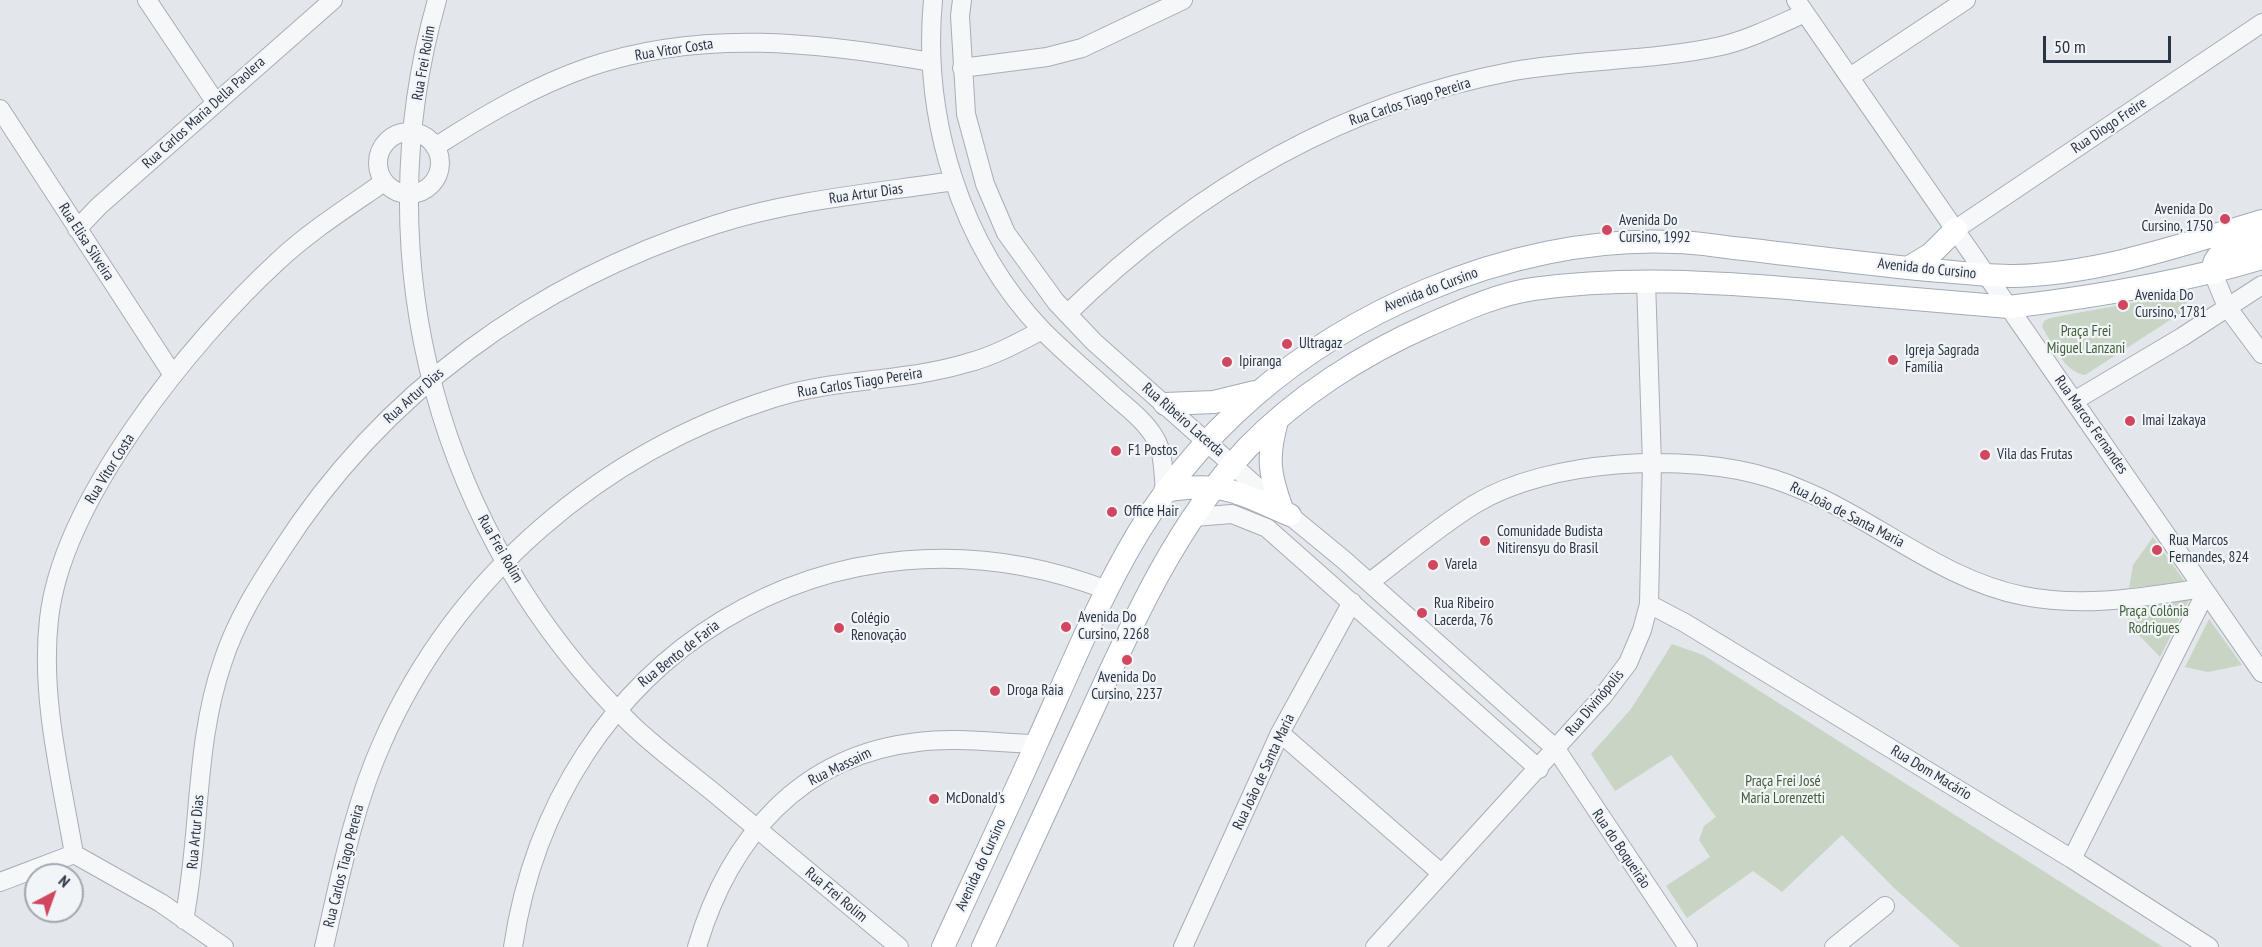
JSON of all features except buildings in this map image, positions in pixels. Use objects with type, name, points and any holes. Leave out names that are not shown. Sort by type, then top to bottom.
[{"type":"main road","name":"Avenida do Cursino","points":[[943,947],[1107,590],[1127,551],[1165,491],[1206,440],[1257,392],[1287,368],[1378,310],[1451,280],[1509,261],[1588,246],[1674,241],[1988,276],[2086,269],[2150,254],[2262,221]]},
{"type":"main road","points":[[1908,268],[1939,247],[1956,229]]},
{"type":"main road","points":[[2213,273],[2212,263],[2217,255],[2262,234]]},
{"type":"main road","name":"Avenida do Cursino","points":[[983,947],[1135,616],[1164,562],[1194,517],[1234,465],[1278,419],[1308,396],[1390,342],[1458,313],[1530,290],[1605,282],[1696,281],[2009,307],[2050,302],[2213,273],[2262,258]]},
{"type":"main road","points":[[1165,404],[1214,402],[1257,392]]},
{"type":"main road","points":[[1278,419],[1269,461],[1272,482],[1286,512]]},
{"type":"main road","points":[[1165,491],[1217,486],[1236,491],[1286,512]]},
{"type":"street","points":[[147,0],[216,103]]},
{"type":"street","name":"Rua Carlos Maria Della Paolera","points":[[77,229],[333,0]]},
{"type":"street","name":"Rua Frei Rolim","points":[[437,0],[412,132],[409,194],[416,305],[438,411],[470,495],[539,616],[632,725],[899,947]]},
{"type":"street","name":"Rua Ribeiro Lacerda","points":[[933,0],[934,94],[954,182],[969,219],[1004,281],[1042,330],[1136,416],[1154,437],[1161,456],[1165,491]]},
{"type":"street","name":"Rua Ribeiro Lacerda","points":[[962,0],[962,68],[966,114],[985,184],[1006,233],[1067,314],[1094,342],[1286,512],[1370,582],[1556,749]]},
{"type":"street","points":[[962,68],[1047,57],[1082,48],[1183,0]]},
{"type":"street","points":[[1850,77],[1966,0]]},
{"type":"street","name":"Rua Marcos Fernandes","points":[[1801,6],[2262,673]]},
{"type":"street","name":"Rua Carlos Tiago Pereira","points":[[1067,314],[1105,277],[1170,225],[1243,173],[1329,128],[1442,88],[1515,71],[1682,53],[1723,46],[1759,34],[1801,6]]},
{"type":"street","name":"Rua Diogo Freire","points":[[1956,229],[2262,23]]},
{"type":"street","name":"Rua Vitor Costa","points":[[435,147],[528,93],[589,67],[704,43],[793,43],[932,62]]},
{"type":"street","name":"Rua Elisa Silveira","points":[[3,122],[173,375]]},
{"type":"street","points":[[412,132],[429,140],[435,147],[440,168],[436,178],[420,192],[409,194],[391,189],[384,182],[379,173],[379,152],[392,136],[412,132]]},
{"type":"street","name":"Rua Vitor Costa","points":[[74,854],[50,702],[47,662],[49,619],[58,576],[88,502],[173,375],[278,261],[384,182]]},
{"type":"street","name":"Rua Artur Dias","points":[[184,920],[193,875],[207,720],[224,659],[241,616],[297,526],[363,443],[459,356],[538,301],[610,265],[675,238],[766,211],[954,182]]},
{"type":"street","points":[[2213,273],[2227,307],[2262,354]]},
{"type":"street","name":"Rua Divinópolis","points":[[1375,947],[1539,769],[1622,673],[1642,630],[1649,604],[1652,464],[1646,282]]},
{"type":"street","points":[[2074,401],[2182,337],[2262,285]]},
{"type":"street","name":"Rua Carlos Tiago Pereira","points":[[324,947],[350,830],[382,743],[434,649],[458,615],[506,559],[547,521],[601,480],[651,448],[686,431],[776,397],[853,381],[936,370],[967,363],[1000,352],[1042,330]]},
{"type":"street","name":"Rua João de Santa Maria","points":[[1370,582],[1467,510],[1498,493],[1587,467],[1652,464],[1720,467],[1770,478],[1824,500],[1975,582],[2022,596],[2074,603],[2128,600],[2204,590]]},
{"type":"street","points":[[1194,517],[1232,514],[1267,528],[1539,769]]},
{"type":"street","name":"Rua Bento de Faria","points":[[513,947],[527,881],[545,828],[583,758],[633,690],[666,661],[729,615],[779,591],[862,565],[934,558],[979,560],[1071,576],[1107,590]]},
{"type":"street","points":[[2072,859],[2204,590]]},
{"type":"street","name":"Rua João de Santa Maria","points":[[1183,947],[1280,733],[1353,602]]},
{"type":"street","name":"Rua Dom Macário","points":[[1649,604],[1685,623],[2072,859],[2209,947]]},
{"type":"street","points":[[1280,733],[1441,873]]},
{"type":"street","name":"Rua Massaim","points":[[697,947],[706,916],[735,857],[774,809],[800,787],[838,765],[880,748],[919,742],[1037,744]]},
{"type":"street","name":"Rua do Boqueirão","points":[[1556,749],[1688,947]]},
{"type":"street","points":[[0,882],[74,854],[161,903],[224,947]]},
{"type":"street","points":[[1834,947],[1885,906]]},
{"type":"green space","name":"Praça Frei Miguel Lanzani","points":[[2175,295],[2181,296],[2187,304],[2184,311],[2085,375],[2078,373],[2065,363],[2042,327],[2044,321],[2050,318]]},
{"type":"green space","name":"Praça Colônia Rodrigues","points":[[2153,537],[2185,582],[2129,588],[2133,565]]},
{"type":"green space","name":"Praça Colônia Rodrigues","points":[[2192,594],[2160,657],[2139,635],[2130,605]]},
{"type":"green space","points":[[2209,619],[2242,665],[2208,672],[2185,667]]},
{"type":"green space","name":"Praça Frei José Maria Lorenzetti","points":[[1672,644],[1703,655],[2163,947],[1960,947],[1893,887],[1842,835],[1782,892],[1753,871],[1687,918],[1666,886],[1710,857],[1699,840],[1704,826],[1716,817],[1671,755],[1615,791],[1591,754],[1631,709]]},
{"type":"place","name":"Avenida Do Cursino, 1750","points":[[2225,219]]},
{"type":"place","name":"Avenida Do Cursino, 1992","points":[[1607,230]]},
{"type":"place","name":"Avenida Do Cursino, 1781","points":[[2123,305]]},
{"type":"place","name":"Ultragaz","points":[[1287,344]]},
{"type":"place","name":"Igreja Sagrada Família","points":[[1893,360]]},
{"type":"place","name":"Ipiranga","points":[[1227,362]]},
{"type":"place","name":"Imai Izakaya","points":[[2130,421]]},
{"type":"place","name":"F1 Postos","points":[[1116,451]]},
{"type":"place","name":"Vila das Frutas","points":[[1985,455]]},
{"type":"place","name":"Office Hair","points":[[1112,512]]},
{"type":"place","name":"Comunidade Budista Nitirensyu do Brasil","points":[[1485,541]]},
{"type":"place","name":"Rua Marcos Fernandes, 824","points":[[2157,550]]},
{"type":"place","name":"Varela","points":[[1433,565]]},
{"type":"place","name":"Rua Ribeiro Lacerda, 76","points":[[1422,613]]},
{"type":"place","name":"Avenida Do Cursino, 2268","points":[[1066,627]]},
{"type":"place","name":"Colégio Renovação","points":[[839,628]]},
{"type":"place","name":"Avenida Do Cursino, 2237","points":[[1127,660]]},
{"type":"place","name":"Droga Raia","points":[[995,691]]},
{"type":"place","name":"McDonald's","points":[[934,799]]}]
